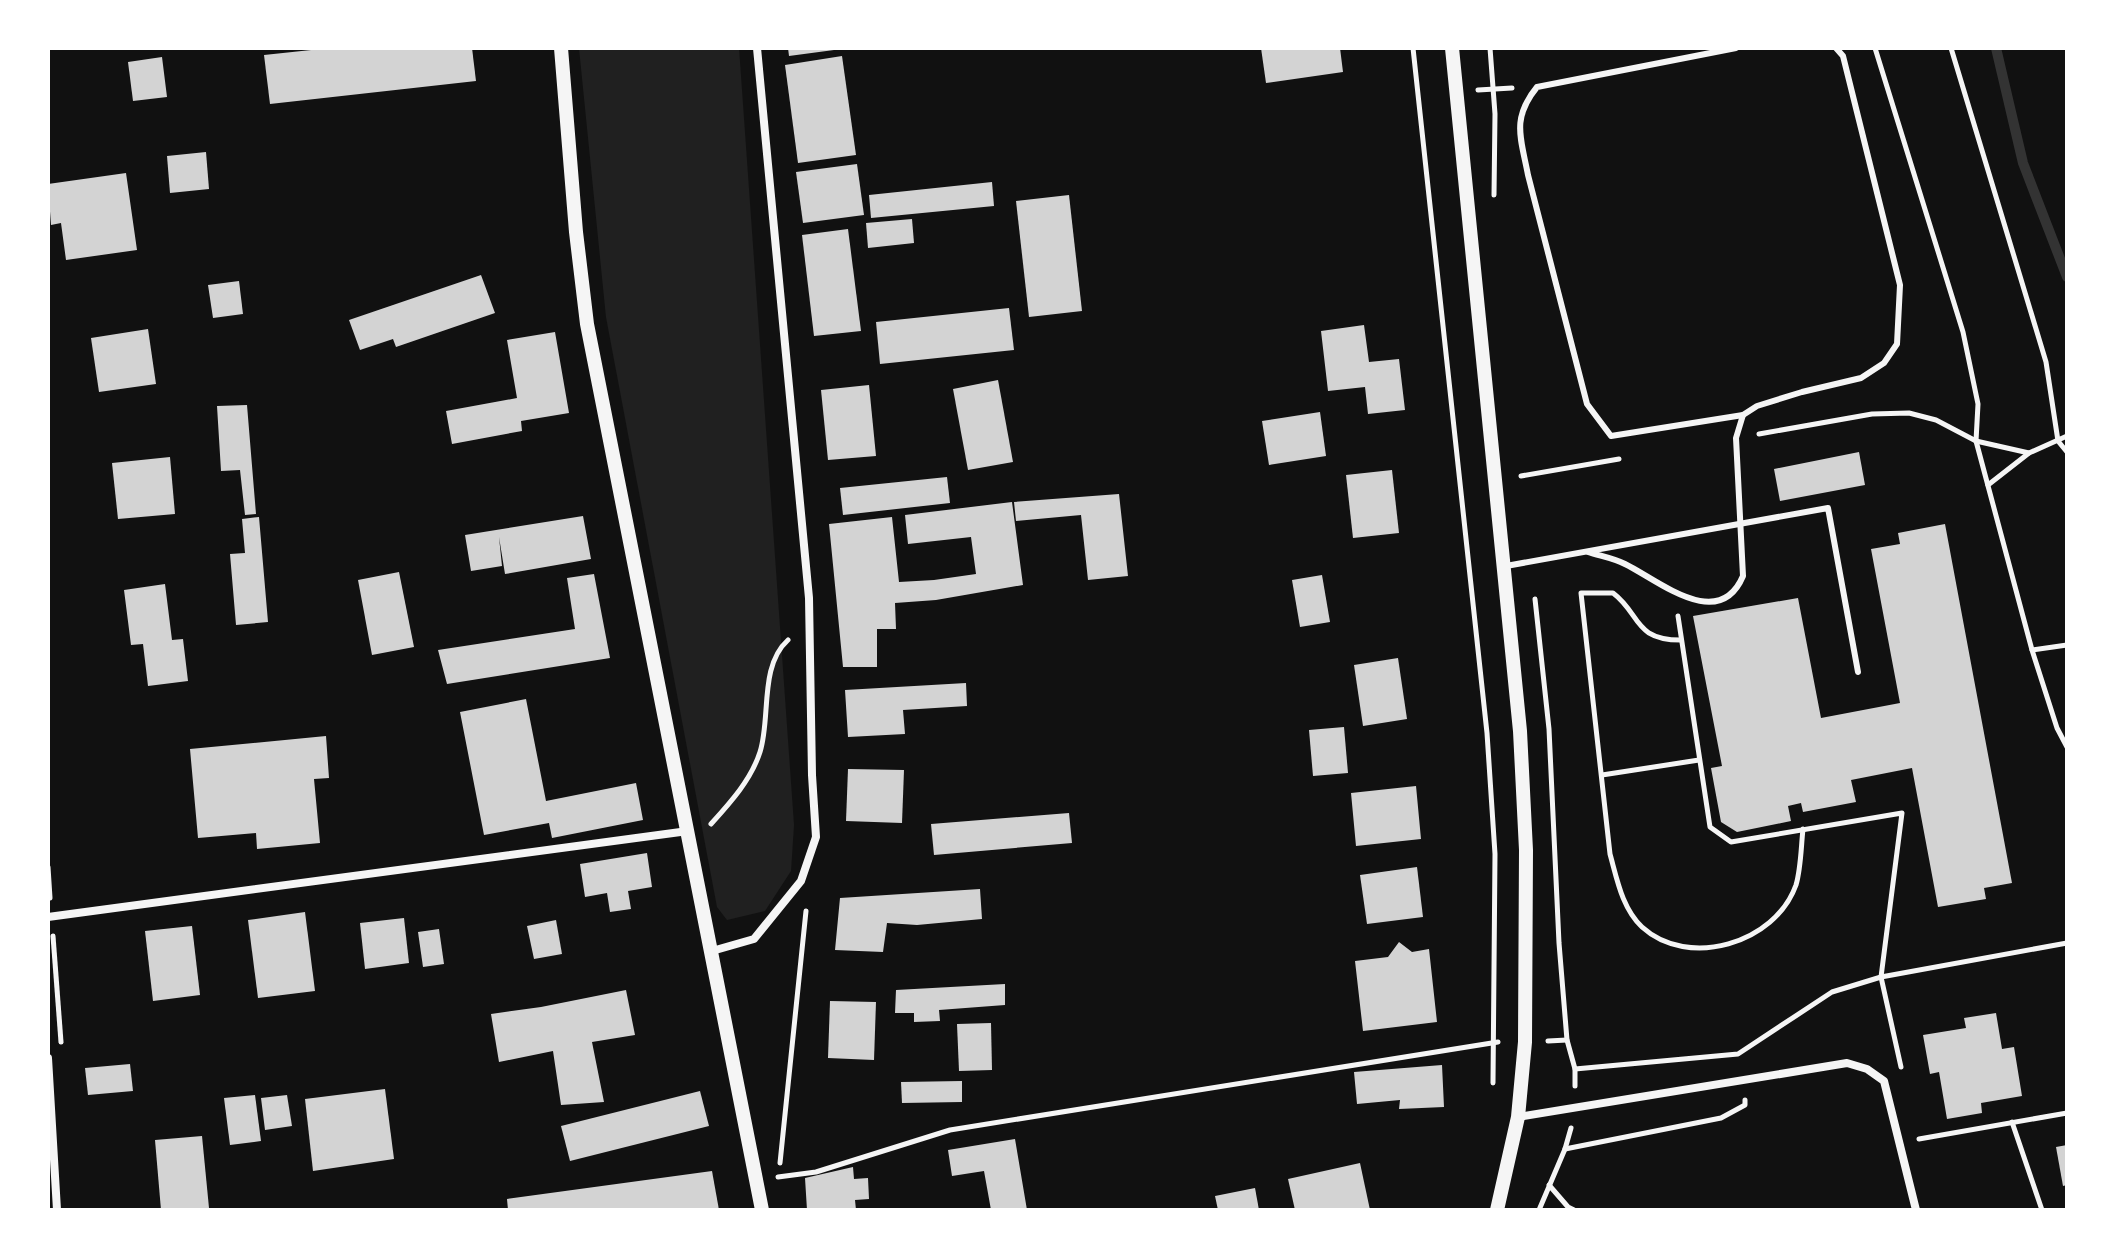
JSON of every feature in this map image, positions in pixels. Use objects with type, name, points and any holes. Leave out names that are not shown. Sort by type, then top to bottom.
[{"type":"street","points":[[561,48],[587,324],[762,1210]]},
{"type":"street","points":[[712,951],[754,939],[801,881],[816,837],[808,582],[757,48]]},
{"type":"street","points":[[1452,48],[1520,731],[1526,850],[1525,1042],[1518,1117],[1497,1210]]},
{"type":"street","points":[[48,917],[688,831]]},
{"type":"street","points":[[48,1058],[57,1210]]},
{"type":"street","points":[[1518,1117],[1847,1063],[1867,1069],[1884,1081],[1916,1210]]},
{"type":"lane","points":[[1736,48],[1537,87],[1524,102],[1520,136],[1587,404],[1611,436],[1743,415],[1757,406],[1861,378],[1884,363],[1897,344],[1900,285],[1843,56],[1836,48]]},
{"type":"lane","points":[[1586,552],[1621,562],[1678,595],[1698,601],[1721,599],[1737,590],[1743,576],[1736,438],[1743,415]]},
{"type":"lane","points":[[1502,567],[1828,508],[1858,672]]},
{"type":"path","points":[[757,1179],[816,1172],[950,1130],[1495,1042],[1495,854],[1487,733],[1413,48]]},
{"type":"path","points":[[1875,48],[1963,332],[1978,404],[1976,441],[2032,650],[2057,728],[2067,747]]},
{"type":"path","points":[[1951,48],[2046,362],[2058,441],[2067,452]]},
{"type":"path","points":[[1988,485],[2029,453],[2067,436]]},
{"type":"path","points":[[1976,441],[2029,453]]},
{"type":"path","points":[[1681,640],[1667,640],[1641,627],[1613,593],[1581,593],[1610,854],[1620,893],[1639,924],[1657,939],[1683,948],[1701,949],[1731,943],[1756,932],[1787,902],[1796,884],[1803,829]]},
{"type":"path","points":[[1678,595],[1677,614],[1710,827],[1731,842],[1902,813],[1881,977],[1904,1080]]},
{"type":"path","points":[[688,831],[709,827],[750,775],[760,751],[772,668],[782,645],[809,620]]},
{"type":"path","points":[[2032,650],[2067,645]]},
{"type":"path","points":[[1602,775],[1700,760]]},
{"type":"path","points":[[780,1190],[780,1148],[805,924],[809,858]]},
{"type":"path","points":[[1575,1069],[1738,1054],[1832,992],[1881,977],[2067,943]]},
{"type":"path","points":[[1565,1149],[1721,1118],[1745,1105],[1738,1054]]},
{"type":"path","points":[[1539,1210],[1565,1149],[1576,1108]]},
{"type":"path","points":[[1918,1139],[2067,1113]]},
{"type":"path","points":[[2012,1122],[2042,1210]]},
{"type":"path","points":[[1914,1124],[1921,1153]]},
{"type":"path","points":[[1549,1185],[1574,1210]]},
{"type":"shaded area","points":[[579,48],[739,48],[794,825],[791,871],[765,911],[727,920],[717,907],[606,317]]},
{"type":"building","points":[[330,48],[472,48],[476,81],[270,104],[264,55]]},
{"type":"building","points":[[788,48],[834,48],[834,50],[789,56]]},
{"type":"building","points":[[1261,48],[1340,48],[1343,72],[1266,83]]},
{"type":"building","points":[[842,56],[856,155],[798,163],[785,65]]},
{"type":"building","points":[[162,57],[167,97],[133,101],[128,62]]},
{"type":"building","points":[[206,152],[209,189],[170,193],[167,156]]},
{"type":"building","points":[[857,164],[864,215],[803,223],[796,172]]},
{"type":"building","points":[[126,173],[137,250],[66,260],[61,223],[51,225],[48,184]]},
{"type":"building","points":[[992,182],[994,206],[871,218],[869,195]]},
{"type":"building","points":[[1069,195],[1082,311],[1029,317],[1016,201]]},
{"type":"building","points":[[912,219],[914,243],[868,248],[866,223]]},
{"type":"building","points":[[848,229],[861,331],[814,336],[802,235]]},
{"type":"building","points":[[481,275],[495,313],[396,347],[393,339],[360,350],[349,320]]},
{"type":"building","points":[[239,281],[243,314],[213,318],[208,285]]},
{"type":"building","points":[[1009,308],[1014,350],[880,364],[876,322]]},
{"type":"building","points":[[1364,325],[1369,362],[1399,359],[1405,410],[1368,414],[1365,387],[1328,391],[1321,331]]},
{"type":"building","points":[[148,329],[156,384],[99,392],[91,338]]},
{"type":"building","points":[[555,332],[569,413],[521,421],[522,431],[452,444],[446,411],[517,398],[507,340]]},
{"type":"building","points":[[998,380],[1013,462],[968,470],[953,389]]},
{"type":"building","points":[[869,385],[876,456],[828,460],[821,390]]},
{"type":"building","points":[[247,405],[256,514],[245,515],[240,470],[221,471],[217,406]]},
{"type":"building","points":[[1320,412],[1326,456],[1269,465],[1262,421]]},
{"type":"building","points":[[1859,452],[1865,485],[1780,501],[1774,469]]},
{"type":"building","points":[[170,457],[175,514],[118,519],[112,463]]},
{"type":"building","points":[[1392,470],[1399,533],[1353,538],[1346,475]]},
{"type":"building","points":[[947,477],[950,503],[843,515],[840,488]]},
{"type":"building","points":[[1119,494],[1128,576],[1088,580],[1081,515],[1016,521],[1014,502]]},
{"type":"building","points":[[1012,502],[1023,585],[936,600],[895,603],[896,629],[877,629],[877,667],[843,667],[829,524],[892,517],[899,582],[934,580],[976,574],[971,537],[908,544],[905,515]]},
{"type":"building","points":[[583,516],[591,559],[505,574],[499,537],[502,566],[471,571],[465,535]]},
{"type":"building","points":[[259,517],[268,622],[236,625],[230,554],[245,553],[242,519]]},
{"type":"building","points":[[1945,524],[2012,883],[1984,888],[1986,899],[1938,907],[1912,768],[1851,780],[1856,802],[1803,812],[1801,803],[1788,806],[1791,821],[1737,832],[1721,822],[1711,768],[1722,766],[1693,616],[1798,598],[1821,718],[1900,703],[1871,549],[1900,544],[1898,533]]},
{"type":"building","points":[[399,572],[414,647],[372,655],[358,580]]},
{"type":"building","points":[[594,574],[610,658],[447,684],[438,650],[575,629],[567,578]]},
{"type":"building","points":[[1322,575],[1330,622],[1300,627],[1292,580]]},
{"type":"building","points":[[165,584],[172,640],[183,639],[188,681],[148,686],[143,644],[131,645],[124,590]]},
{"type":"building","points":[[1398,658],[1407,719],[1363,726],[1354,665]]},
{"type":"building","points":[[966,683],[967,706],[903,710],[905,734],[848,737],[845,690]]},
{"type":"building","points":[[526,699],[546,801],[636,783],[643,820],[552,838],[549,823],[484,835],[460,712]]},
{"type":"building","points":[[1344,727],[1348,773],[1313,776],[1309,730]]},
{"type":"building","points":[[326,736],[329,778],[314,779],[320,843],[257,849],[256,833],[198,838],[190,749]]},
{"type":"building","points":[[848,769],[904,770],[902,823],[846,821]]},
{"type":"building","points":[[1416,786],[1421,839],[1356,846],[1351,793]]},
{"type":"building","points":[[1069,813],[1072,843],[934,855],[931,824]]},
{"type":"building","points":[[647,853],[652,887],[628,891],[631,909],[610,912],[607,893],[585,897],[580,864]]},
{"type":"building","points":[[1417,867],[1423,917],[1367,924],[1360,875]]},
{"type":"building","points":[[980,889],[982,919],[917,925],[887,923],[883,952],[835,950],[840,898]]},
{"type":"building","points":[[305,912],[315,991],[258,998],[248,920]]},
{"type":"building","points":[[404,918],[409,963],[365,969],[360,923]]},
{"type":"building","points":[[556,920],[562,954],[534,959],[527,926]]},
{"type":"building","points":[[192,926],[200,995],[153,1001],[145,931]]},
{"type":"building","points":[[439,929],[444,964],[423,967],[418,932]]},
{"type":"building","points":[[1399,942],[1412,952],[1429,949],[1437,1022],[1363,1031],[1355,961],[1388,957]]},
{"type":"building","points":[[1005,984],[1005,1005],[939,1010],[940,1021],[914,1022],[914,1013],[895,1013],[896,990]]},
{"type":"building","points":[[626,990],[635,1035],[592,1042],[604,1102],[561,1105],[553,1051],[499,1062],[491,1014]]},
{"type":"building","points":[[830,1001],[876,1002],[874,1060],[828,1058]]},
{"type":"building","points":[[1996,1013],[2002,1049],[2014,1047],[2022,1096],[1981,1103],[1982,1113],[1947,1119],[1939,1072],[1930,1074],[1923,1035],[1966,1028],[1964,1018]]},
{"type":"building","points":[[991,1023],[992,1070],[959,1071],[957,1024]]},
{"type":"building","points":[[130,1064],[133,1091],[88,1095],[85,1068]]},
{"type":"building","points":[[1442,1065],[1444,1107],[1399,1109],[1400,1100],[1357,1104],[1354,1072]]},
{"type":"building","points":[[962,1081],[962,1102],[902,1103],[901,1082]]},
{"type":"building","points":[[385,1089],[394,1159],[313,1171],[305,1099]]},
{"type":"building","points":[[700,1091],[709,1126],[570,1161],[561,1126]]},
{"type":"building","points":[[255,1095],[261,1141],[230,1145],[224,1098]]},
{"type":"building","points":[[287,1095],[292,1126],[265,1130],[261,1098]]},
{"type":"building","points":[[202,1136],[209,1208],[161,1210],[155,1140]]},
{"type":"building","points":[[1015,1139],[1027,1210],[991,1210],[984,1171],[952,1176],[948,1150]]},
{"type":"building","points":[[2067,1145],[2067,1185],[2063,1186],[2056,1147]]},
{"type":"building","points":[[1360,1163],[1370,1210],[1295,1210],[1288,1179]]},
{"type":"building","points":[[853,1167],[854,1179],[868,1178],[869,1199],[855,1200],[856,1210],[807,1210],[805,1178]]},
{"type":"building","points":[[712,1171],[719,1210],[508,1210],[507,1199]]},
{"type":"building","points":[[1255,1188],[1259,1210],[1218,1210],[1215,1196]]},
{"type":"waterway","points":[[1996,48],[2023,163],[2067,277]]}]
